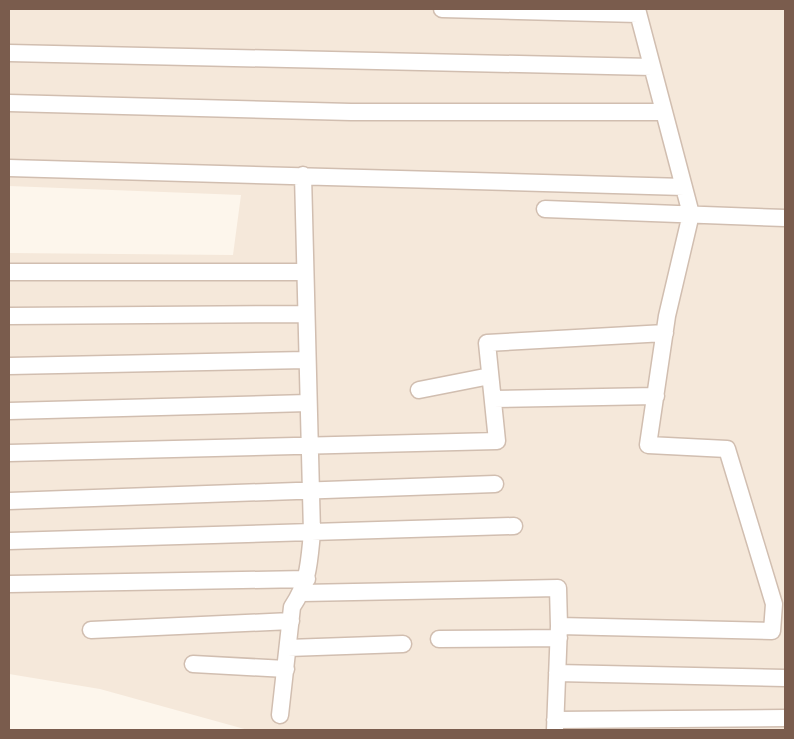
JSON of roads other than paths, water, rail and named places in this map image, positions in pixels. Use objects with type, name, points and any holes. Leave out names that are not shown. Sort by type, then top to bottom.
[{"type":"street","points":[[439,639],[559,632],[779,632],[774,604],[727,449],[648,445],[665,333],[691,214],[638,11],[442,9]]},
{"type":"street","points":[[9,53],[652,67]]},
{"type":"street","points":[[9,103],[351,112],[664,112]]},
{"type":"street","points":[[9,168],[684,187]]},
{"type":"street","points":[[280,715],[292,607],[305,586],[312,533],[303,175]]},
{"type":"street","points":[[545,210],[785,218]]},
{"type":"street","points":[[9,272],[305,272]]},
{"type":"street","points":[[9,316],[306,314]]},
{"type":"street","points":[[9,454],[497,440],[487,343],[665,333]]},
{"type":"street","points":[[9,366],[307,360]]},
{"type":"street","points":[[419,390],[490,376]]},
{"type":"street","points":[[492,399],[656,396]]},
{"type":"street","points":[[9,411],[308,403]]},
{"type":"street","points":[[9,501],[495,484]]},
{"type":"street","points":[[9,541],[514,526]]},
{"type":"street","points":[[9,584],[558,588],[559,632],[555,725],[785,718]]},
{"type":"street","points":[[91,630],[291,621]]},
{"type":"street","points":[[288,648],[403,644]]},
{"type":"street","points":[[193,664],[286,669]]},
{"type":"street","points":[[557,673],[785,678]]}]
